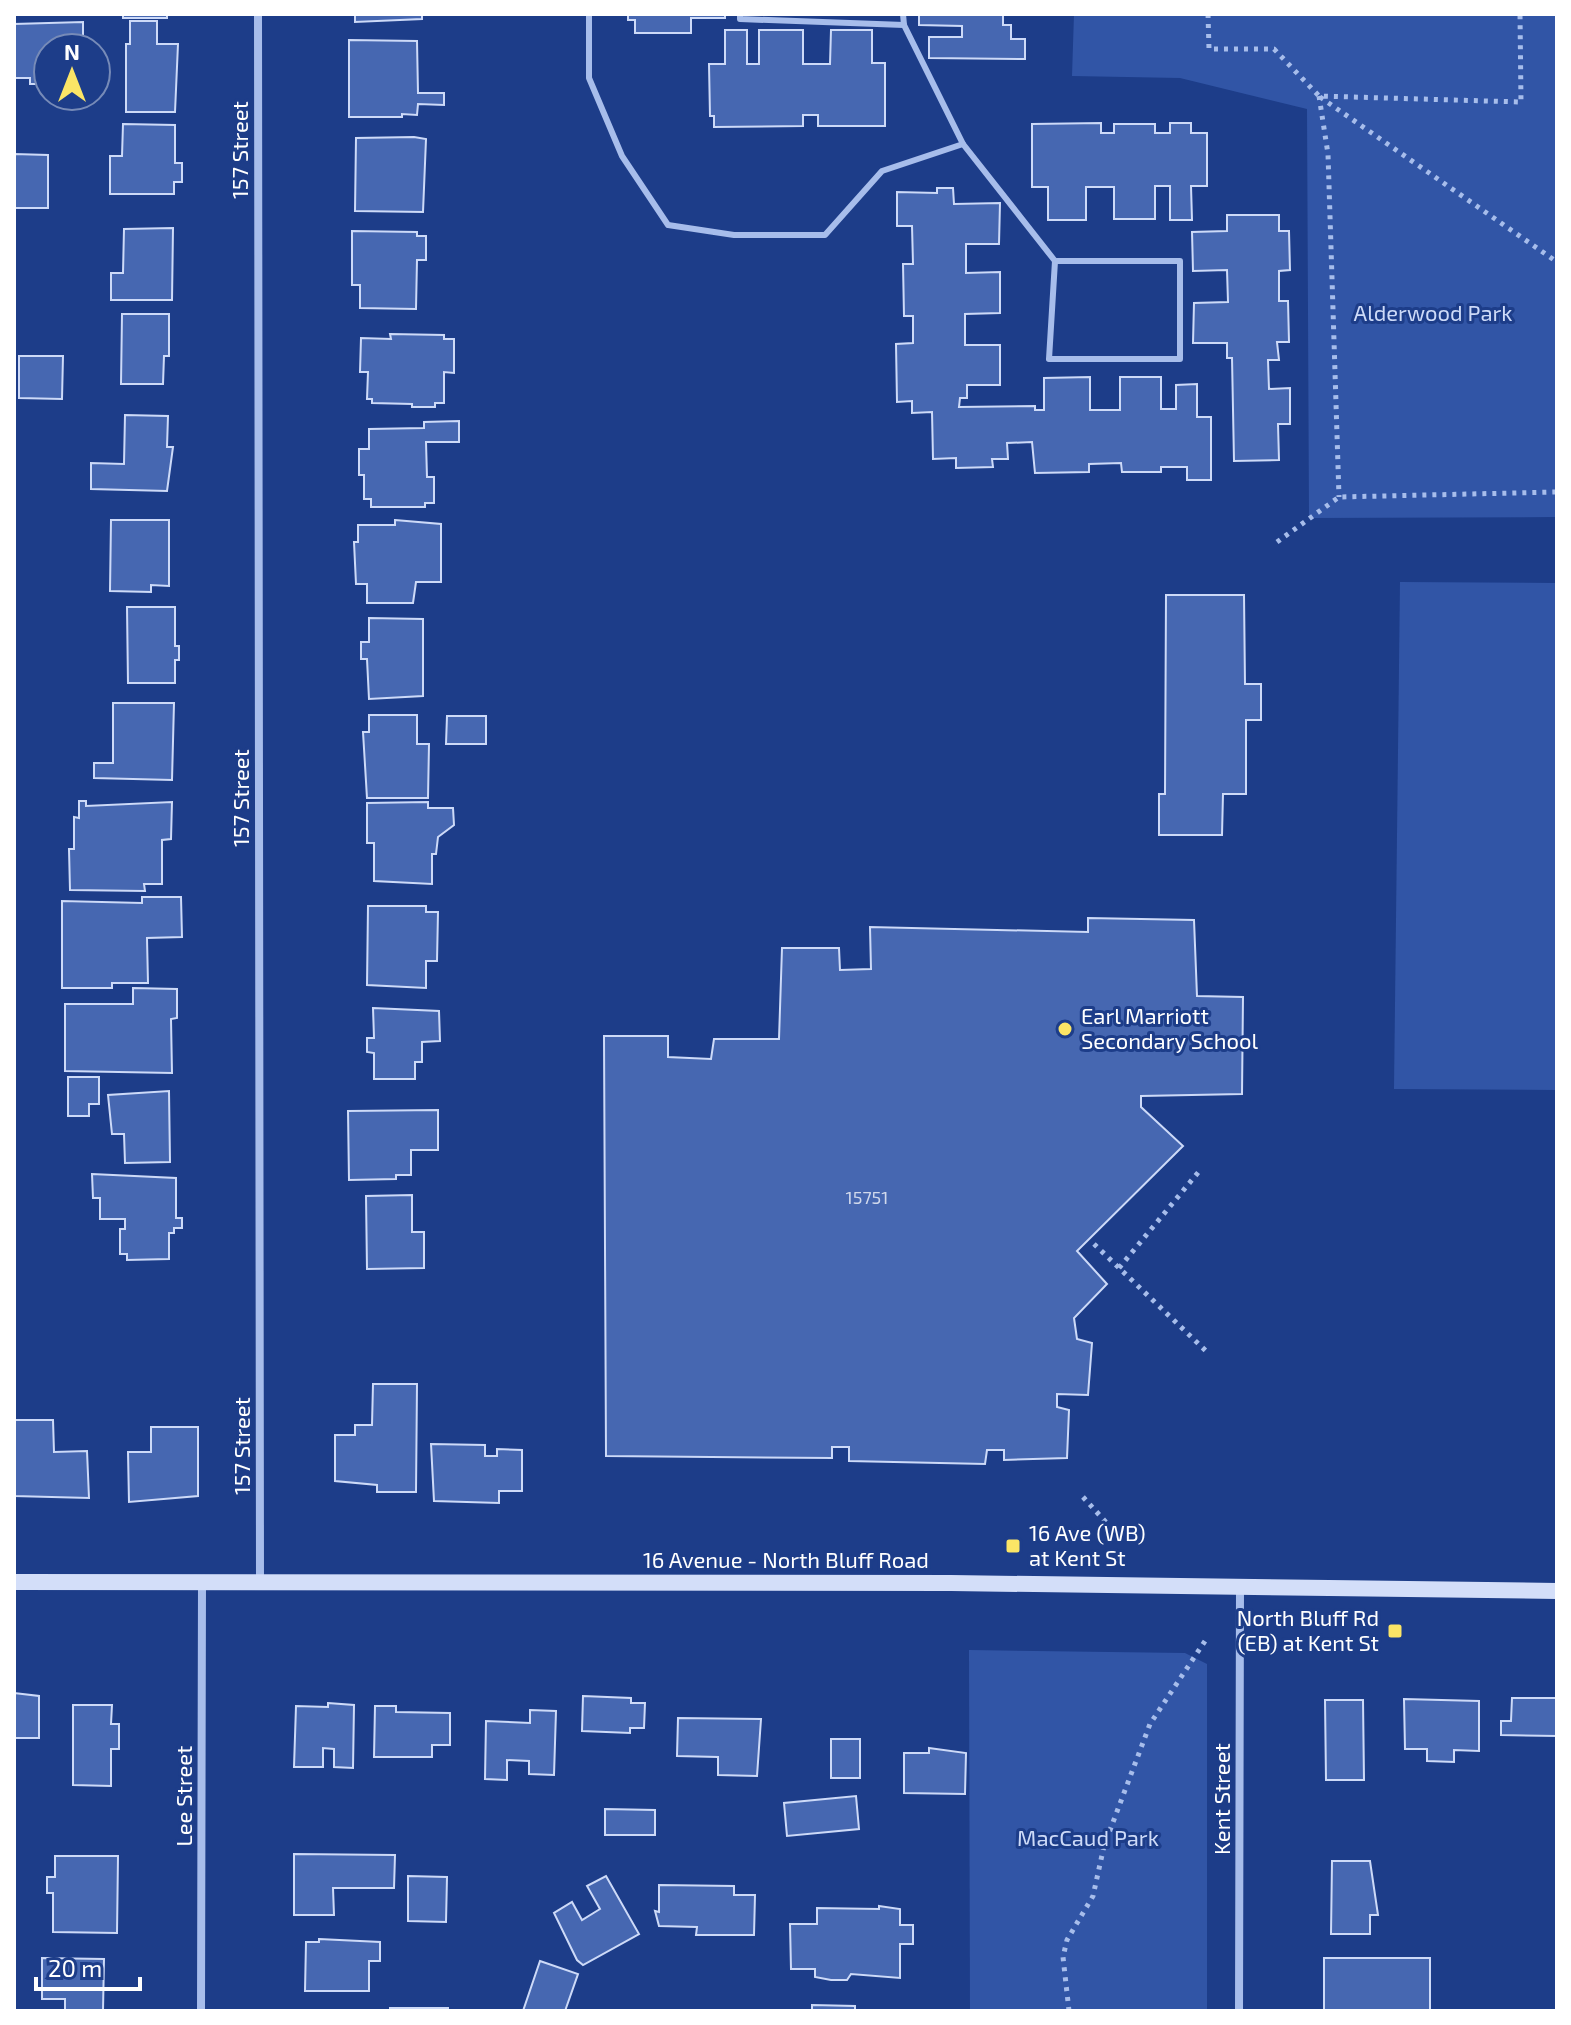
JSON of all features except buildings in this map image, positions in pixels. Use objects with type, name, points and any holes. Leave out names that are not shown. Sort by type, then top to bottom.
[{"type":"main road","name":"16 Avenue - North Bluff Road","points":[[14,1582],[1557,1591]]},
{"type":"street","name":"157 Street","points":[[258,14],[260,1582]]},
{"type":"street","name":"Lee Street","points":[[201,2011],[202,1582]]},
{"type":"street","name":"Kent Street","points":[[1239,2011],[1240,1587]]},
{"type":"lane","points":[[589,14],[589,78],[622,156],[668,225],[734,235],[825,235],[882,171],[963,144]]},
{"type":"lane","points":[[740,14],[740,19],[904,25]]},
{"type":"lane","points":[[903,14],[904,25],[963,144],[1055,261],[1049,359],[1180,359],[1180,261],[1055,261]]},
{"type":"path","points":[[1208,14],[1209,49],[1274,49],[1319,96],[1557,262]]},
{"type":"path","points":[[1319,96],[1521,102],[1520,14]]},
{"type":"path","points":[[1319,96],[1328,154],[1339,497]]},
{"type":"path","points":[[1277,542],[1339,497],[1557,492]]},
{"type":"path","points":[[1119,1268],[1201,1169]]},
{"type":"path","points":[[1094,1244],[1206,1351]]},
{"type":"path","points":[[1083,1497],[1123,1541]]},
{"type":"path","points":[[1069,2011],[1063,1957],[1067,1940],[1093,1896],[1104,1846],[1150,1724],[1205,1641]]},
{"type":"green space","name":"Alderwood Park","points":[[1074,14],[1557,14],[1557,517],[1309,518],[1307,109],[1180,78],[1072,76]]},
{"type":"green space","points":[[1400,582],[1557,583],[1557,1090],[1394,1089]]},
{"type":"green space","name":"MacCaud Park","points":[[969,1650],[1185,1653],[1207,1664],[1207,2011],[970,2011]]},
{"type":"place","name":"Earl Marriott Secondary School","points":[[1065,1029]]},
{"type":"place","name":"16 Ave (WB) at Kent St","points":[[1013,1546]]},
{"type":"place","name":"North Bluff Rd (EB) at Kent St","points":[[1395,1631]]}]
